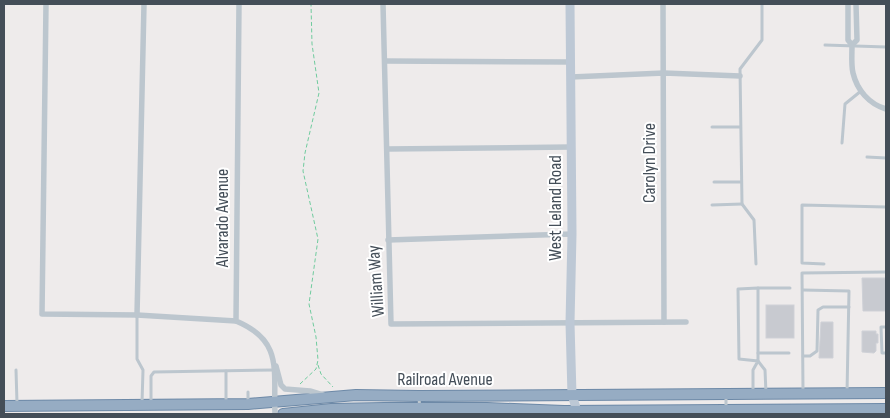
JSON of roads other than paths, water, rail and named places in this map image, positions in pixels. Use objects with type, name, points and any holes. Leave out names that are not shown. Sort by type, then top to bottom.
[{"type":"highway","name":"Railroad Avenue","points":[[4,406],[59,410],[146,405],[248,404],[290,401],[331,392],[356,395],[418,396],[886,392]]},
{"type":"highway","name":"Railroad Avenue","points":[[288,414],[339,411],[863,412],[884,408]]},
{"type":"main road","name":"West Leland Road","points":[[570,4],[572,234],[570,323],[572,395],[578,412]]},
{"type":"main road","points":[[564,412],[572,395]]},
{"type":"street","points":[[46,4],[42,314],[138,315],[236,321],[260,334],[267,343],[281,385],[285,389],[331,392]]},
{"type":"street","points":[[138,315],[144,4]]},
{"type":"street","name":"Alvarado Avenue","points":[[236,321],[238,4]]},
{"type":"street","name":"William Way","points":[[383,4],[391,324],[686,322]]},
{"type":"street","name":"Carolyn Drive","points":[[663,4],[664,322]]},
{"type":"street","points":[[848,4],[848,40],[852,45],[853,72],[864,96],[879,106],[886,108]]},
{"type":"street","points":[[852,45],[857,40],[856,4]]},
{"type":"street","points":[[385,61],[571,62]]},
{"type":"street","points":[[571,77],[664,73],[740,76]]},
{"type":"street","points":[[387,149],[571,147]]},
{"type":"street","points":[[388,240],[572,234]]},
{"type":"street","points":[[273,358],[275,414]]},
{"type":"lane","points":[[756,264],[754,220],[742,204],[740,69],[762,40],[762,4]]},
{"type":"lane","points":[[848,15],[856,15]]},
{"type":"lane","points":[[825,45],[886,47]]},
{"type":"lane","points":[[842,142],[845,104],[861,90]]},
{"type":"lane","points":[[712,127],[740,127]]},
{"type":"lane","points":[[867,157],[886,158]]},
{"type":"lane","points":[[714,182],[741,182]]},
{"type":"lane","points":[[712,205],[742,204]]},
{"type":"lane","points":[[824,264],[802,263],[802,206],[886,207]]},
{"type":"lane","points":[[803,394],[802,273],[886,272]]},
{"type":"lane","points":[[766,394],[765,370],[758,361],[739,359],[738,288],[790,288]]},
{"type":"lane","points":[[753,394],[753,370],[758,361],[758,288]]},
{"type":"lane","points":[[802,290],[849,291],[847,393]]},
{"type":"lane","points":[[803,356],[810,356],[817,351],[818,310],[823,307],[849,306]]},
{"type":"lane","points":[[138,315],[137,359],[143,370],[146,405]]},
{"type":"lane","points":[[886,327],[881,327],[882,353],[886,353]]},
{"type":"lane","points":[[758,353],[789,353]]},
{"type":"lane","points":[[16,370],[17,406]]},
{"type":"lane","points":[[146,405],[151,376],[154,372],[274,370]]},
{"type":"lane","points":[[226,371],[226,404]]},
{"type":"lane","points":[[248,392],[248,404]]},
{"type":"lane","points":[[726,394],[726,412]]},
{"type":"lane","points":[[816,394],[817,412]]},
{"type":"lane","points":[[680,395],[680,412]]},
{"type":"lane","points":[[418,396],[419,411]]},
{"type":"lane","points":[[288,414],[290,401]]}]
